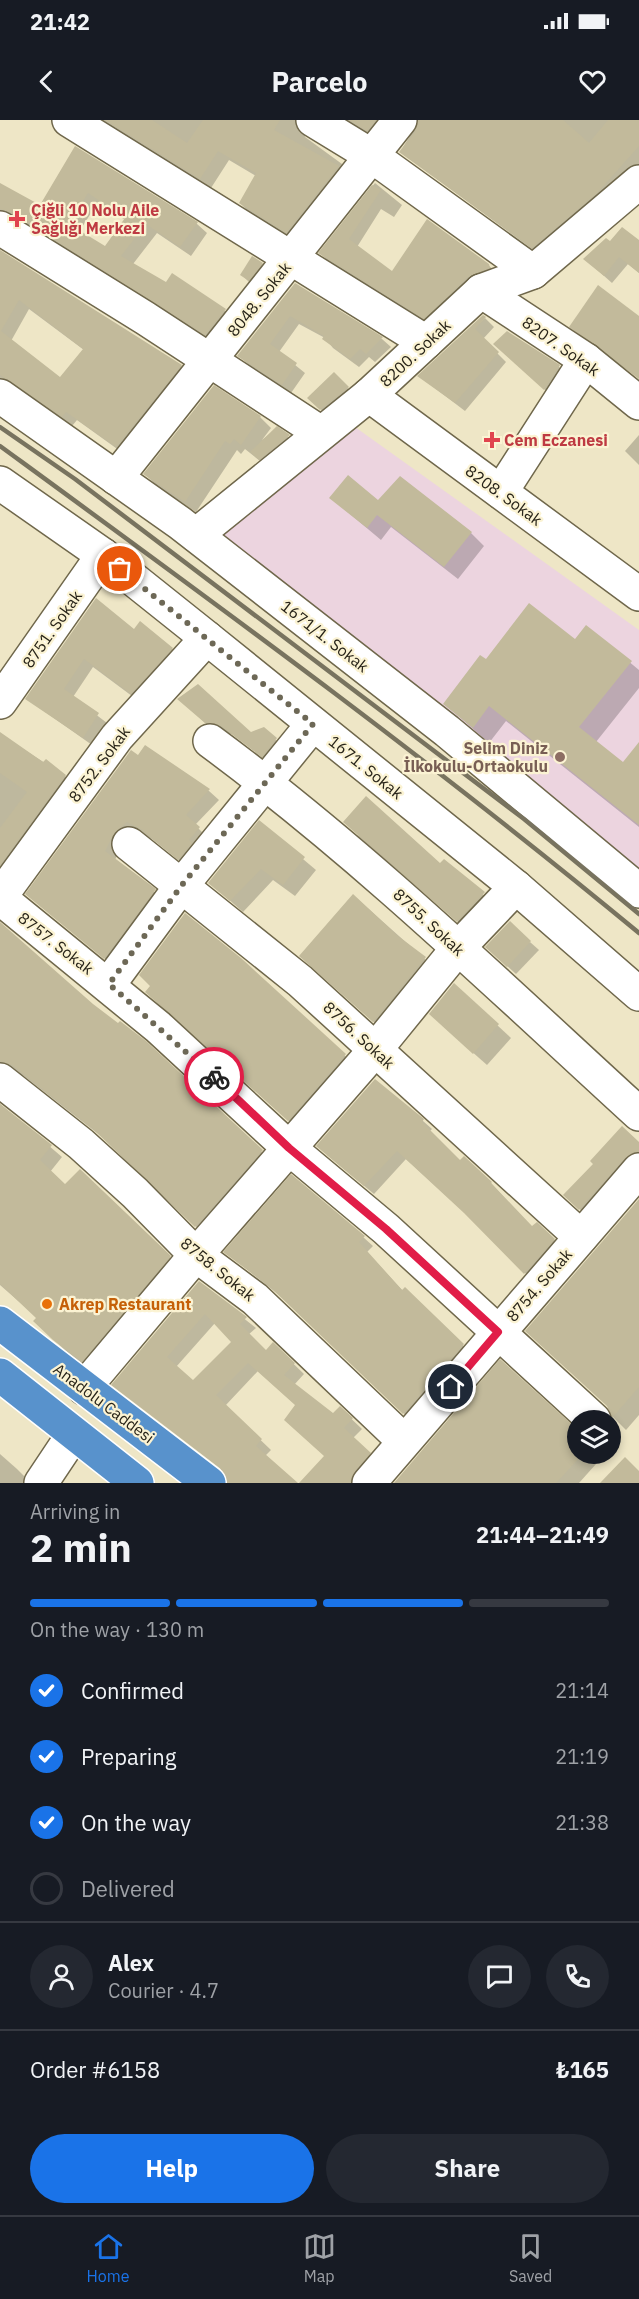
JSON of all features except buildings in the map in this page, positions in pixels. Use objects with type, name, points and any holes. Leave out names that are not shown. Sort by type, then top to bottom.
[{"type":"highway","name":"Anadolu Caddesi","points":[[0,1323],[209,1483]]},
{"type":"highway","points":[[0,1375],[73,1435],[137,1483]]},
{"type":"street","points":[[69,120],[426,342]]},
{"type":"street","points":[[313,120],[372,156],[533,272]]},
{"type":"street","name":"8048. Sokak","points":[[116,478],[400,120]]},
{"type":"street","name":"8200. Sokak","points":[[196,535],[369,395],[482,291],[533,272],[637,187]]},
{"type":"street","points":[[0,228],[321,433]]},
{"type":"street","name":"8207. Sokak","points":[[482,291],[586,360],[639,403]]},
{"type":"street","points":[[501,492],[586,360]]},
{"type":"street","name":"8208. Sokak","points":[[369,395],[501,492],[634,579]]},
{"type":"street","name":"1671/1. Sokak","points":[[0,396],[196,535],[447,731],[639,891]]},
{"type":"street","name":"1671. Sokak","points":[[0,483],[103,555],[207,638],[516,887],[639,994]]},
{"type":"street","name":"8751. Sokak","points":[[0,702],[103,555]]},
{"type":"street","name":"8752. Sokak","points":[[0,898],[117,737],[207,638]]},
{"type":"street","points":[[109,984],[182,885],[313,724]]},
{"type":"street","name":"8755. Sokak","points":[[210,741],[265,781],[382,879],[639,1114]]},
{"type":"street","name":"8756. Sokak","points":[[129,844],[300,981],[581,1237]]},
{"type":"street","points":[[84,1388],[196,1255],[375,1050],[458,948],[516,887]]},
{"type":"street","name":"8757. Sokak","points":[[0,898],[109,984],[289,1148],[386,1229],[582,1410]]},
{"type":"street","name":"8758. Sokak","points":[[0,1080],[81,1144],[135,1193],[196,1255],[255,1299],[404,1441]]},
{"type":"street","name":"8754. Sokak","points":[[369,1483],[639,1170]]},
{"type":"street","points":[[41,1483],[73,1435]]},
{"type":"shaded area","name":"Selim Diniz İlkokulu-Ortaokulu","points":[[348,422],[639,630],[639,883],[209,539]]},
{"type":"railway","points":[[0,427],[75,479],[524,819],[639,914]]},
{"type":"railway","points":[[0,446],[243,624],[403,745],[639,933]]},
{"type":"way so far","points":[[120,569],[313,724],[182,885],[109,984],[214,1077]]},
{"type":"place","name":"Çiğli 10 Nolu Aile Sağlığı Merkezi","points":[[17,219]]},
{"type":"place","name":"Cem Eczanesi","points":[[492,440]]},
{"type":"place","name":"Selim Diniz İlkokulu-Ortaokulu","points":[[560,757]]},
{"type":"place","name":"Akrep Restaurant","points":[[47,1304]]},
{"type":"route","points":[[214,1077],[289,1148],[386,1229],[498,1332],[451,1387]]}]
